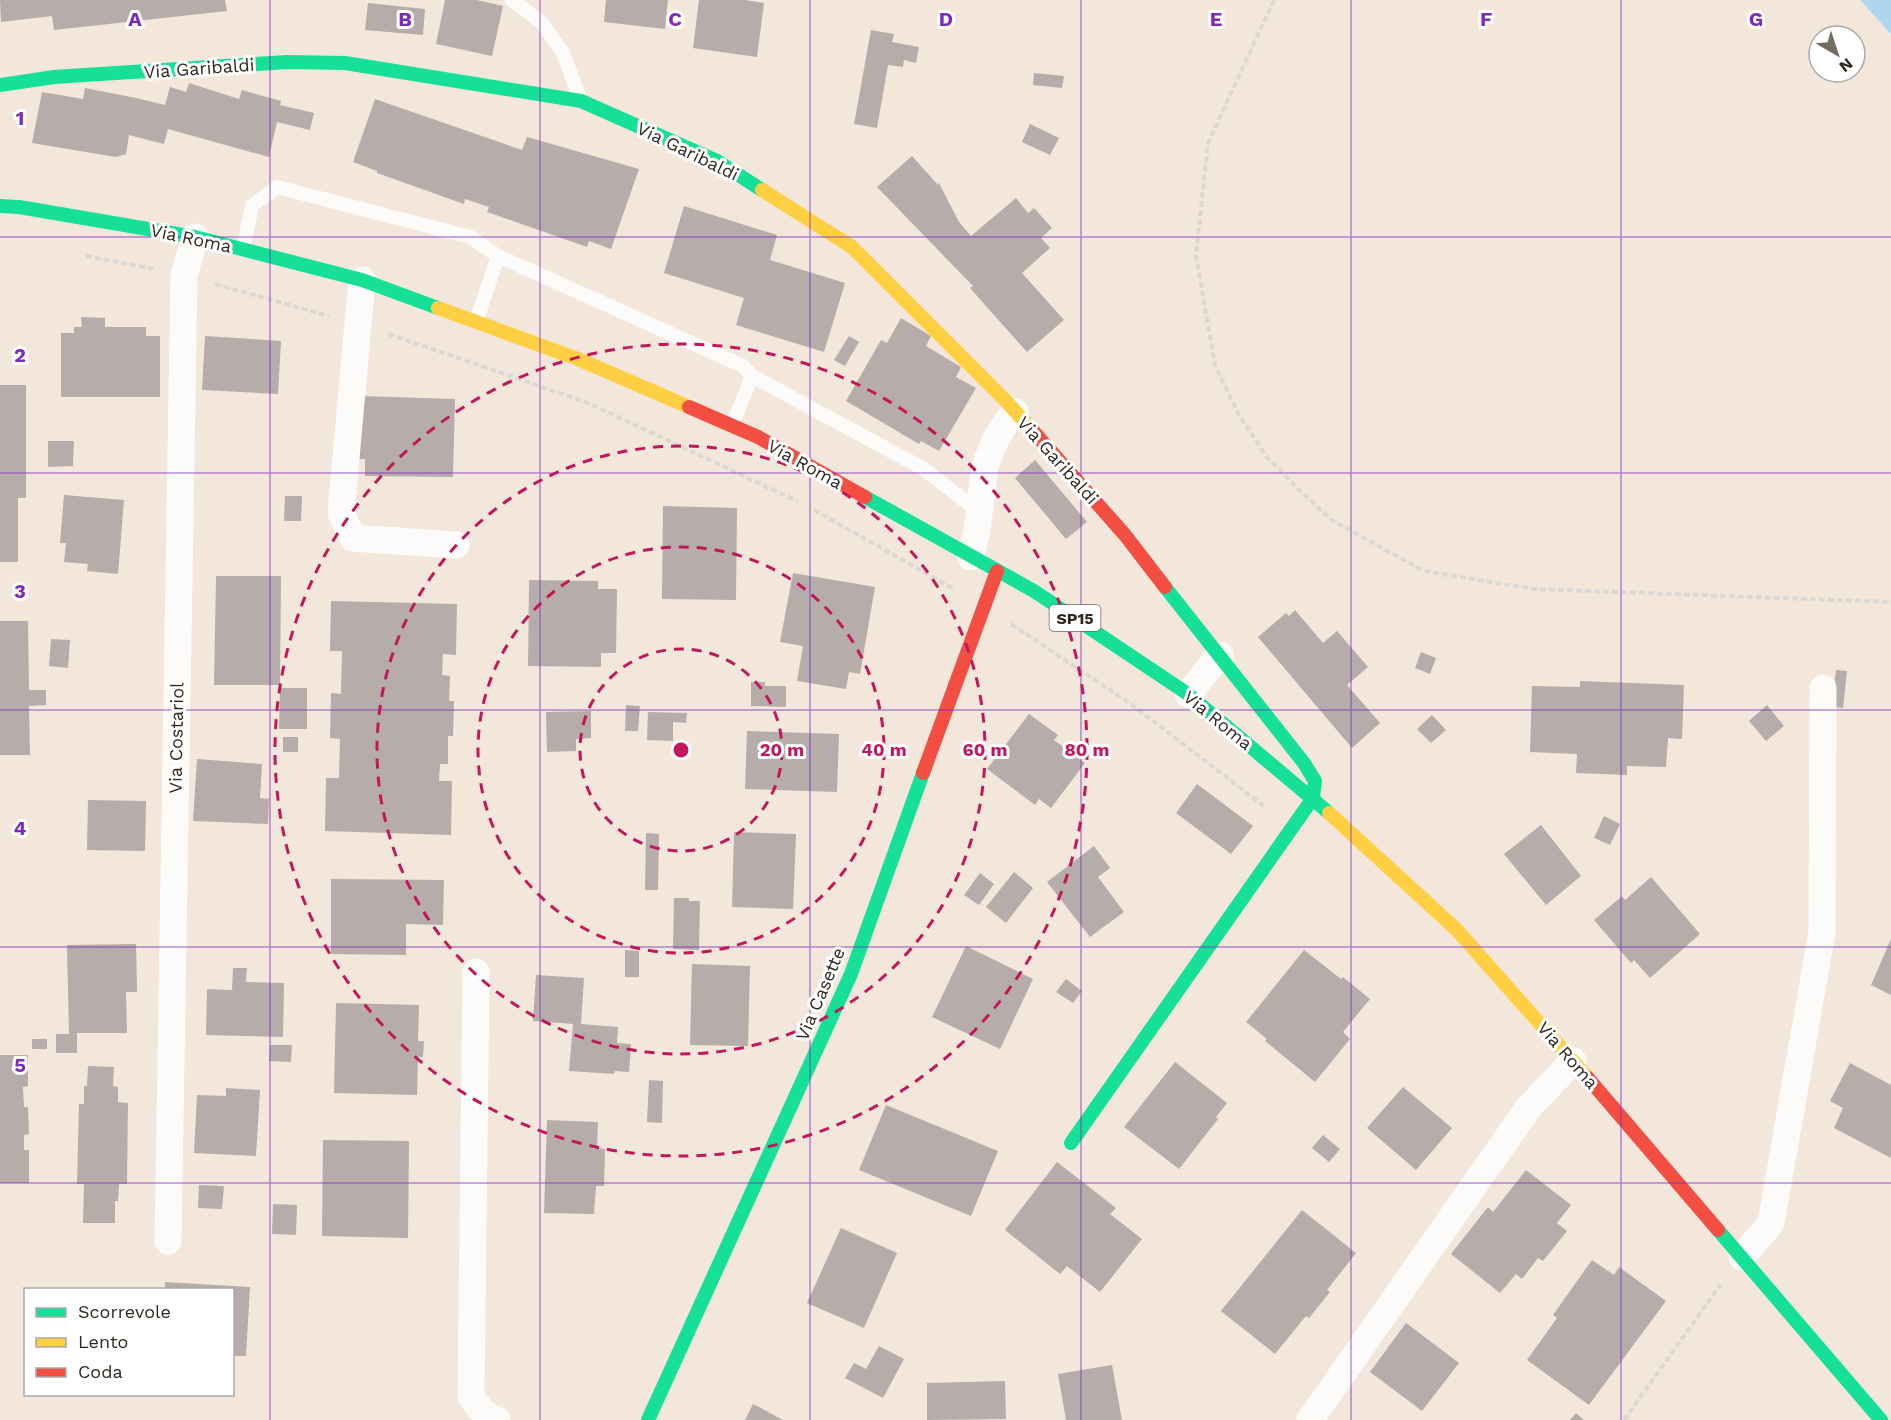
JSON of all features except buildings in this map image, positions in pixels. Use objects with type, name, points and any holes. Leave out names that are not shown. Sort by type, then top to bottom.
[{"type":"street","name":"Via Garibaldi","points":[[0,85],[54,77],[287,62],[345,63],[581,101],[717,161],[852,247],[1015,412],[1125,535],[1304,763],[1315,781],[1313,798]]},
{"type":"street","name":"Via Roma","points":[[0,203],[195,237],[362,280],[578,359],[758,437],[1034,591],[1188,694],[1313,798],[1457,930],[1574,1061],[1881,1420]]},
{"type":"street","name":"Via Costariol","points":[[168,1241],[184,275],[195,237]]},
{"type":"street","points":[[362,280],[341,513],[353,538],[456,544]]},
{"type":"street","points":[[971,557],[985,466],[994,443],[1015,412]]},
{"type":"street","name":"Via Casette","points":[[648,1420],[851,974],[997,571]]},
{"type":"street","points":[[1188,694],[1220,655]]},
{"type":"street","points":[[1742,1257],[1772,1223],[1822,932],[1823,688]]},
{"type":"street","points":[[1071,1143],[1313,798]]},
{"type":"street","points":[[476,972],[471,1396],[477,1407],[487,1416],[497,1420]]},
{"type":"street","points":[[1310,1420],[1529,1107],[1574,1061]]},
{"type":"lane","points":[[512,0],[543,24],[563,53],[581,101]]},
{"type":"lane","points":[[243,249],[252,206],[278,187],[470,237],[498,256],[743,366],[752,376],[924,469],[979,512]]},
{"type":"lane","points":[[476,322],[498,256]]},
{"type":"lane","points":[[732,427],[752,376]]},
{"type":"path","points":[[1274,0],[1208,143],[1196,256],[1215,365],[1239,415],[1266,456],[1299,490],[1333,521],[1424,571],[1534,588],[1891,602]]},
{"type":"path","points":[[80,255],[184,275],[358,324],[586,402],[795,500],[983,605],[1131,704],[1292,828]]},
{"type":"path","points":[[1624,1420],[1724,1280]]},
{"type":"water","points":[[1860,0],[1891,0],[1891,34]]},
{"type":"traffic: fast","points":[[0,85],[54,77],[287,62],[345,63],[581,101],[717,161],[762,190]]},
{"type":"traffic: fast","points":[[0,206],[19,207],[195,237],[362,280],[438,308]]},
{"type":"traffic: fast","points":[[865,497],[1034,591],[1188,694],[1329,813]]},
{"type":"traffic: fast","points":[[1071,1143],[1313,798],[1315,781],[1304,763],[1165,587]]},
{"type":"traffic: fast","points":[[648,1420],[851,974],[923,773]]},
{"type":"traffic: fast","points":[[1718,1230],[1881,1420]]},
{"type":"traffic: slow","points":[[762,190],[852,247],[1033,431]]},
{"type":"traffic: slow","points":[[438,308],[578,359],[689,407]]},
{"type":"traffic: slow","points":[[1329,813],[1457,930],[1587,1077]]},
{"type":"traffic: jam","points":[[689,407],[758,437],[865,497]]},
{"type":"traffic: jam","points":[[1033,431],[1125,535],[1165,587]]},
{"type":"traffic: jam","points":[[923,773],[997,571]]},
{"type":"traffic: jam","points":[[1587,1077],[1718,1230]]}]
